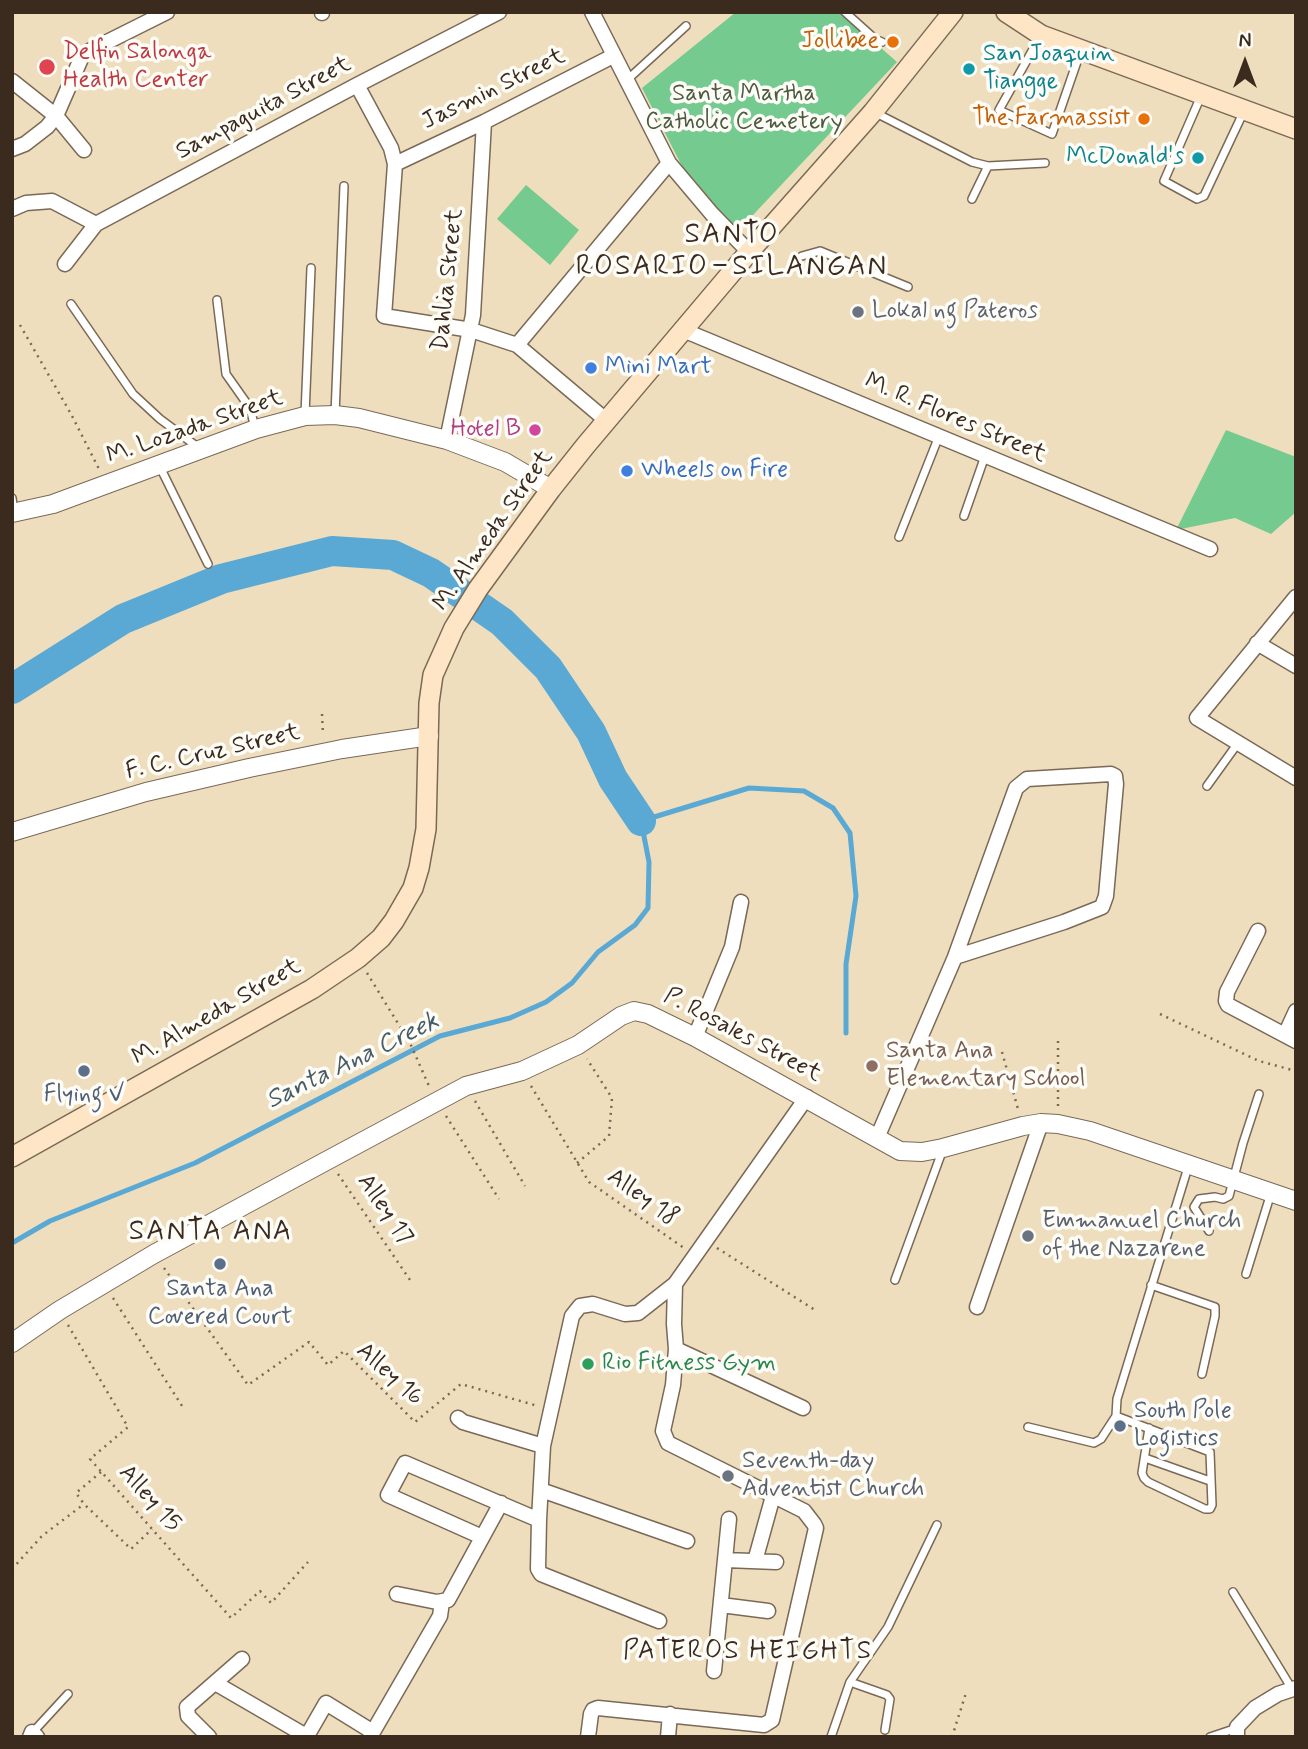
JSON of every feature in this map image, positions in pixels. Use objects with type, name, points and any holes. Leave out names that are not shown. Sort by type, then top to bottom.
[{"type":"main road","name":"M. Almeda Street","points":[[12,1157],[312,989],[358,958],[381,938],[413,888],[419,868],[426,829],[429,703],[433,675],[454,628],[478,589],[551,489],[749,252],[873,112],[953,12]]},
{"type":"main road","points":[[1006,12],[1041,35],[1296,130]]},
{"type":"main road","points":[[1024,22],[1040,24],[1296,119]]},
{"type":"street","points":[[12,149],[25,144],[47,127],[56,116],[83,54],[167,12]]},
{"type":"street","name":"Sampaguita Street","points":[[65,264],[96,224],[499,12]]},
{"type":"street","points":[[592,12],[669,163],[712,214],[749,252]]},
{"type":"street","name":"Jasmin Street","points":[[395,164],[613,56]]},
{"type":"street","points":[[12,81],[56,116],[84,150]]},
{"type":"street","points":[[357,85],[391,148],[395,164],[384,316],[471,330],[517,345],[607,421]]},
{"type":"street","name":"Dahlia Street","points":[[447,440],[471,330],[484,122]]},
{"type":"street","points":[[517,345],[669,163]]},
{"type":"street","points":[[12,209],[26,203],[51,201],[96,224]]},
{"type":"street","name":"M. R. Flores Street","points":[[683,330],[1210,550]]},
{"type":"street","name":"M. Lozada Street","points":[[13,508],[52,504],[256,429],[305,416],[335,415],[359,418],[447,440],[505,462],[551,489]]},
{"type":"street","points":[[1296,597],[1197,718],[1296,778]]},
{"type":"street","points":[[1256,643],[1296,666]]},
{"type":"street","name":"F. C. Cruz Street","points":[[12,832],[146,792],[324,752],[429,736]]},
{"type":"street","points":[[877,1138],[955,957],[1019,783],[1027,779],[1111,774],[1115,776],[1107,883],[1102,907],[955,957]]},
{"type":"street","points":[[695,1037],[732,947],[740,902]]},
{"type":"street","points":[[1258,931],[1227,992],[1226,1001],[1290,1038],[1296,1011]]},
{"type":"street","name":"P. Rosales Street","points":[[12,1343],[60,1310],[154,1254],[437,1101],[466,1086],[522,1071],[578,1045],[621,1016],[634,1011],[648,1014],[695,1037],[901,1151],[922,1152],[943,1148],[1040,1124],[1090,1131],[1296,1201]]},
{"type":"street","points":[[659,1622],[541,1574],[538,1569],[543,1446],[572,1316],[580,1306],[593,1304],[625,1314],[638,1313],[675,1284],[807,1097]]},
{"type":"street","points":[[977,1307],[1040,1124]]},
{"type":"street","points":[[588,1737],[591,1714],[598,1708],[764,1725],[770,1729],[816,1528],[804,1511],[665,1439],[663,1431],[673,1385],[676,1349],[675,1284]]},
{"type":"street","points":[[676,1349],[803,1408]]},
{"type":"street","points":[[458,1418],[463,1422],[543,1446]]},
{"type":"street","points":[[482,1537],[388,1494],[405,1463],[539,1520]]},
{"type":"street","points":[[541,1490],[687,1541]]},
{"type":"street","points":[[755,1561],[773,1496]]},
{"type":"street","points":[[397,1594],[442,1602],[448,1600],[501,1503]]},
{"type":"street","points":[[714,1671],[729,1519]]},
{"type":"street","points":[[726,1560],[776,1562]]},
{"type":"street","points":[[215,1683],[307,1736],[326,1703],[371,1734],[440,1615],[442,1602]]},
{"type":"street","points":[[721,1605],[768,1611]]},
{"type":"street","points":[[209,1737],[187,1711],[187,1707],[242,1659]]},
{"type":"street","points":[[1237,1732],[1255,1708],[1294,1689]]},
{"type":"street","points":[[668,1737],[670,1714]]},
{"type":"lane","points":[[845,12],[882,42]]},
{"type":"lane","points":[[627,80],[686,26]]},
{"type":"lane","points":[[1041,35],[999,110],[1052,134],[1081,50]]},
{"type":"lane","points":[[1201,95],[1164,181],[1197,199],[1204,196],[1244,110]]},
{"type":"lane","points":[[873,112],[972,162],[988,166],[1045,163]]},
{"type":"lane","points":[[972,199],[988,166]]},
{"type":"lane","points":[[335,415],[344,186]]},
{"type":"lane","points":[[802,256],[820,251],[908,287]]},
{"type":"lane","points":[[305,416],[311,268]]},
{"type":"lane","points":[[217,300],[226,374],[250,408],[256,429]]},
{"type":"lane","points":[[71,304],[133,394],[160,419],[200,449]]},
{"type":"lane","points":[[899,537],[939,436]]},
{"type":"lane","points":[[964,516],[985,456]]},
{"type":"lane","points":[[159,465],[208,564]]},
{"type":"lane","points":[[1207,786],[1238,743]]},
{"type":"lane","points":[[1209,1231],[1194,1207],[1199,1199],[1223,1199],[1229,1196],[1259,1094]]},
{"type":"lane","points":[[895,1280],[943,1148]]},
{"type":"lane","points":[[1028,1427],[1094,1443],[1101,1439],[1116,1416],[1117,1399],[1189,1164]]},
{"type":"lane","points":[[1246,1274],[1271,1193]]},
{"type":"lane","points":[[1151,1284],[1215,1307],[1202,1374]]},
{"type":"lane","points":[[1116,1416],[1149,1428],[1210,1451],[1210,1509],[1148,1482],[1142,1473],[1149,1428]]},
{"type":"lane","points":[[1145,1458],[1210,1481]]},
{"type":"lane","points":[[831,1737],[850,1682],[888,1627],[937,1525]]},
{"type":"lane","points":[[1233,1592],[1294,1689]]},
{"type":"lane","points":[[850,1682],[887,1695],[890,1699],[885,1730]]},
{"type":"lane","points":[[33,1735],[68,1694]]},
{"type":"lane","points":[[1210,1737],[1237,1732]]},
{"type":"path","points":[[20,325],[71,414],[106,484]]},
{"type":"path","points":[[322,714],[324,752]]},
{"type":"path","points":[[358,958],[410,1043],[437,1101],[499,1199]]},
{"type":"path","points":[[1160,1014],[1259,1061],[1296,1071]]},
{"type":"path","points":[[1040,1124],[1058,1041]]},
{"type":"path","name":"Alley 18","points":[[577,1163],[610,1136],[612,1098],[578,1045]]},
{"type":"path","points":[[1002,1052],[1040,1124]]},
{"type":"path","name":"Alley 18","points":[[522,1071],[589,1182],[695,1255]]},
{"type":"path","points":[[466,1086],[524,1186]]},
{"type":"path","name":"Alley 17","points":[[328,1160],[410,1280]]},
{"type":"path","name":"Alley 18","points":[[705,1241],[815,1310]]},
{"type":"path","name":"Alley 16","points":[[154,1254],[248,1385],[309,1342],[328,1365],[344,1351],[415,1422],[461,1384],[552,1410]]},
{"type":"path","points":[[104,1283],[184,1409]]},
{"type":"path","name":"Alley 15","points":[[60,1310],[128,1427],[90,1459],[231,1618],[260,1591],[271,1603],[308,1562]]},
{"type":"path","points":[[102,1472],[76,1493],[84,1504],[131,1549],[152,1529]]},
{"type":"path","points":[[12,1569],[43,1536],[84,1504]]},
{"type":"path","points":[[953,1737],[966,1693]]},
{"type":"green space","name":"Santa Martha Catholic Cemetery","points":[[736,12],[840,12],[897,62],[737,232],[710,204],[684,170],[642,88]]},
{"type":"green space","points":[[526,185],[579,230],[550,265],[497,219]]},
{"type":"green space","points":[[1226,430],[1296,457],[1296,512],[1271,534],[1235,518],[1176,530]]},
{"type":"waterway","points":[[12,689],[123,619],[221,579],[332,551],[393,555],[431,573],[502,622],[548,668],[591,732],[613,779],[641,821]]},
{"type":"waterway","name":"Santa Ana Creek","points":[[12,1243],[50,1221],[195,1163],[440,1036],[510,1018],[546,1002],[572,983],[598,952],[635,925],[648,908],[649,862],[641,821],[749,788],[804,791],[833,808],[850,833],[856,896],[846,964],[846,1033]]},
{"type":"place","name":"Jollibee","points":[[893,42]]},
{"type":"place","name":"Delfin Salonga Health Center","points":[[47,67]]},
{"type":"place","name":"San Joaquin Tiangge","points":[[969,69]]},
{"type":"place","name":"The Farmassist","points":[[1144,119]]},
{"type":"place","name":"McDonald's","points":[[1198,158]]},
{"type":"place","name":"Lokal ng Pateros","points":[[858,312]]},
{"type":"place","name":"Mini Mart","points":[[591,368]]},
{"type":"place","name":"Hotel B","points":[[535,430]]},
{"type":"place","name":"Wheels on Fire","points":[[627,471]]},
{"type":"place","name":"Santa Ana Elementary School","points":[[872,1066]]},
{"type":"place","name":"Flying V","points":[[84,1071]]},
{"type":"place","name":"Emmanuel Church of the Nazarene","points":[[1028,1236]]},
{"type":"place","name":"Santa Ana Covered Court","points":[[220,1264]]},
{"type":"place","name":"Rio Fitness Gym","points":[[588,1364]]},
{"type":"place","name":"South Pole Logistics","points":[[1120,1426]]},
{"type":"place","name":"Seventh-day Adventist Church","points":[[728,1476]]},
{"type":"district","name":"SANTO ROSARIO–SILANGAN","points":[[732,252]]},
{"type":"district","name":"SANTA ANA","points":[[211,1233]]},
{"type":"district","name":"PATEROS HEIGHTS","points":[[748,1653]]}]
